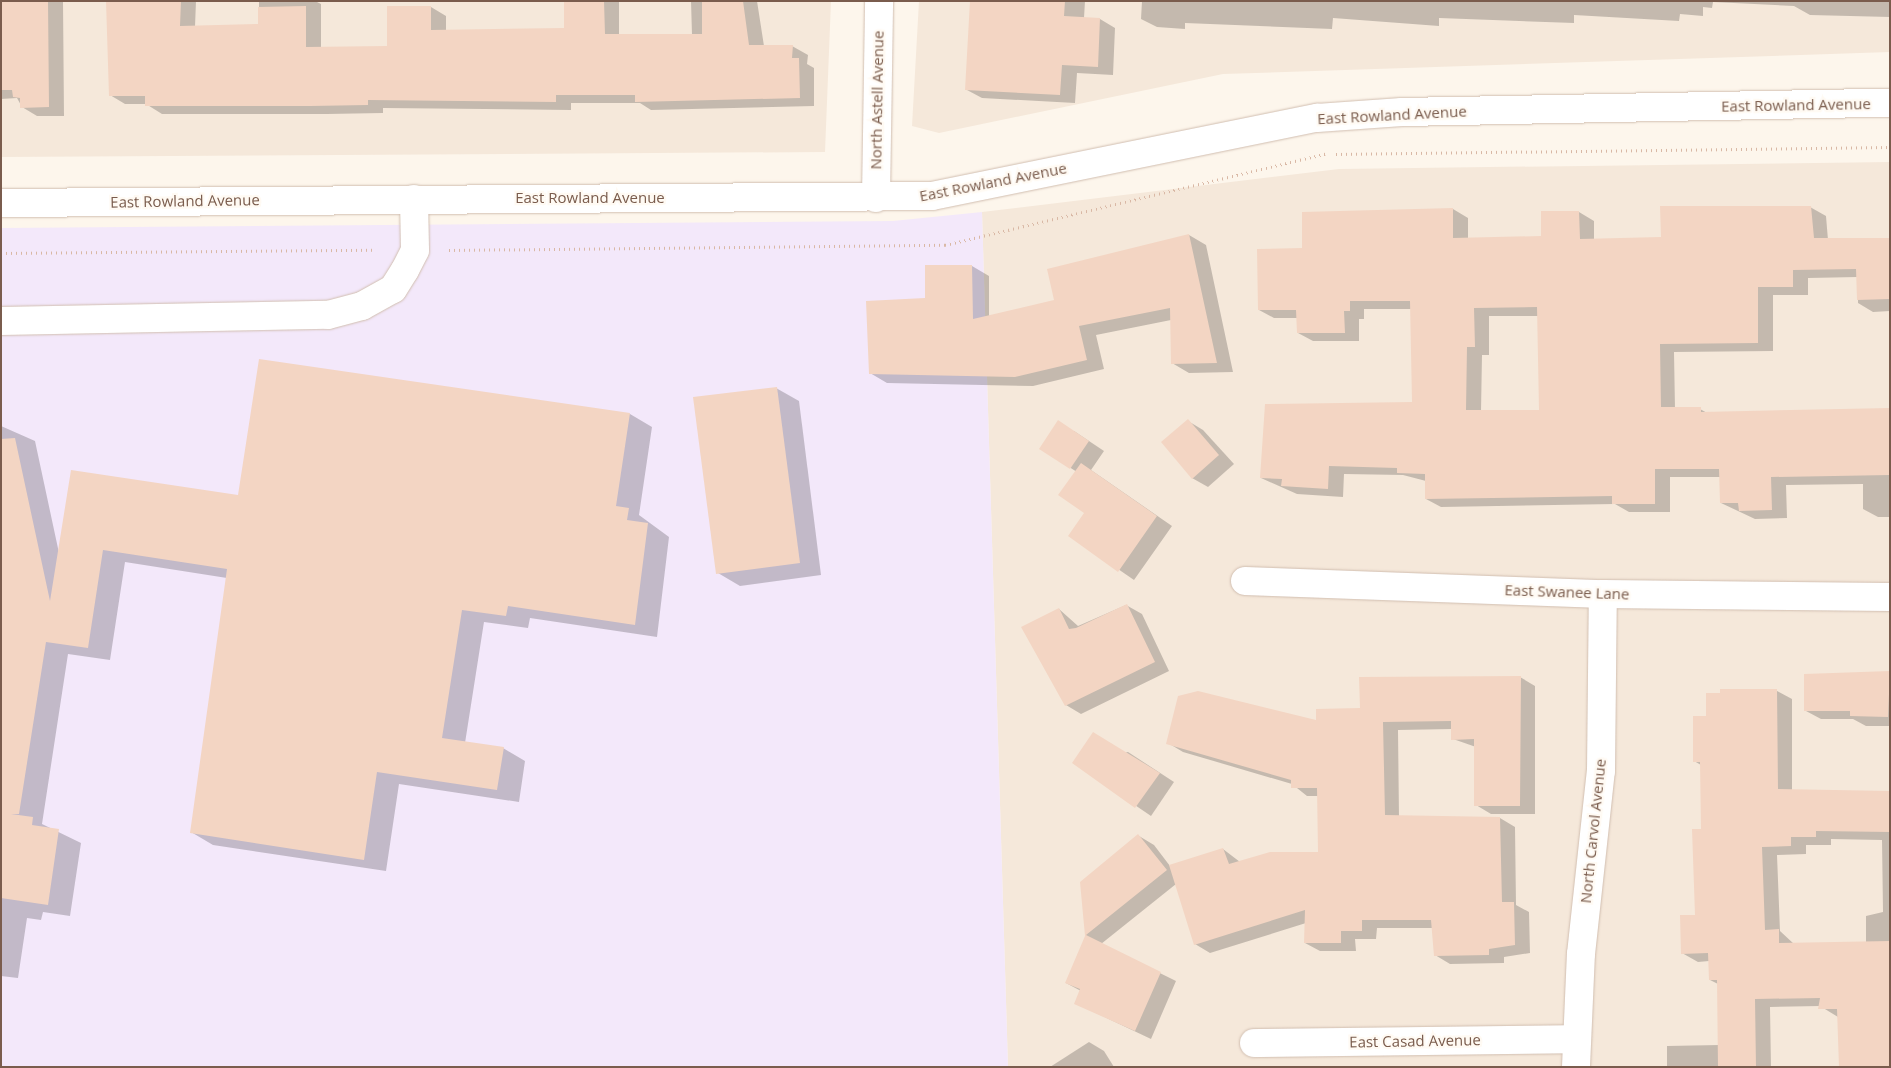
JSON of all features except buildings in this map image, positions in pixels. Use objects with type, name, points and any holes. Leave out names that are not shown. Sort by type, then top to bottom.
[{"type":"street","name":"North Astell Avenue","points":[[876,198],[879,1]]},
{"type":"street","name":"East Rowland Avenue","points":[[1,203],[414,199],[876,198],[932,196],[1317,118],[1402,112],[1890,103]]},
{"type":"street","points":[[1,322],[328,315],[362,306],[393,289],[415,250],[414,199]]},
{"type":"street","name":"East Swanee Lane","points":[[1245,581],[1603,594],[1890,596]]},
{"type":"street","name":"North Carvol Avenue","points":[[1576,1067],[1576,1039],[1601,771],[1603,594]]},
{"type":"street","name":"East Casad Avenue","points":[[1254,1043],[1576,1039]]},
{"type":"shaded area","points":[[1,1],[831,1],[825,152],[1,157]]},
{"type":"shaded area","points":[[919,1],[1890,1],[1890,52],[1223,74],[939,133],[912,126]]},
{"type":"shaded area","points":[[1890,162],[1890,1067],[1008,1067],[982,212],[1339,169]]},
{"type":"shaded area","points":[[982,212],[1008,1067],[1,1067],[1,228],[893,221]]}]
